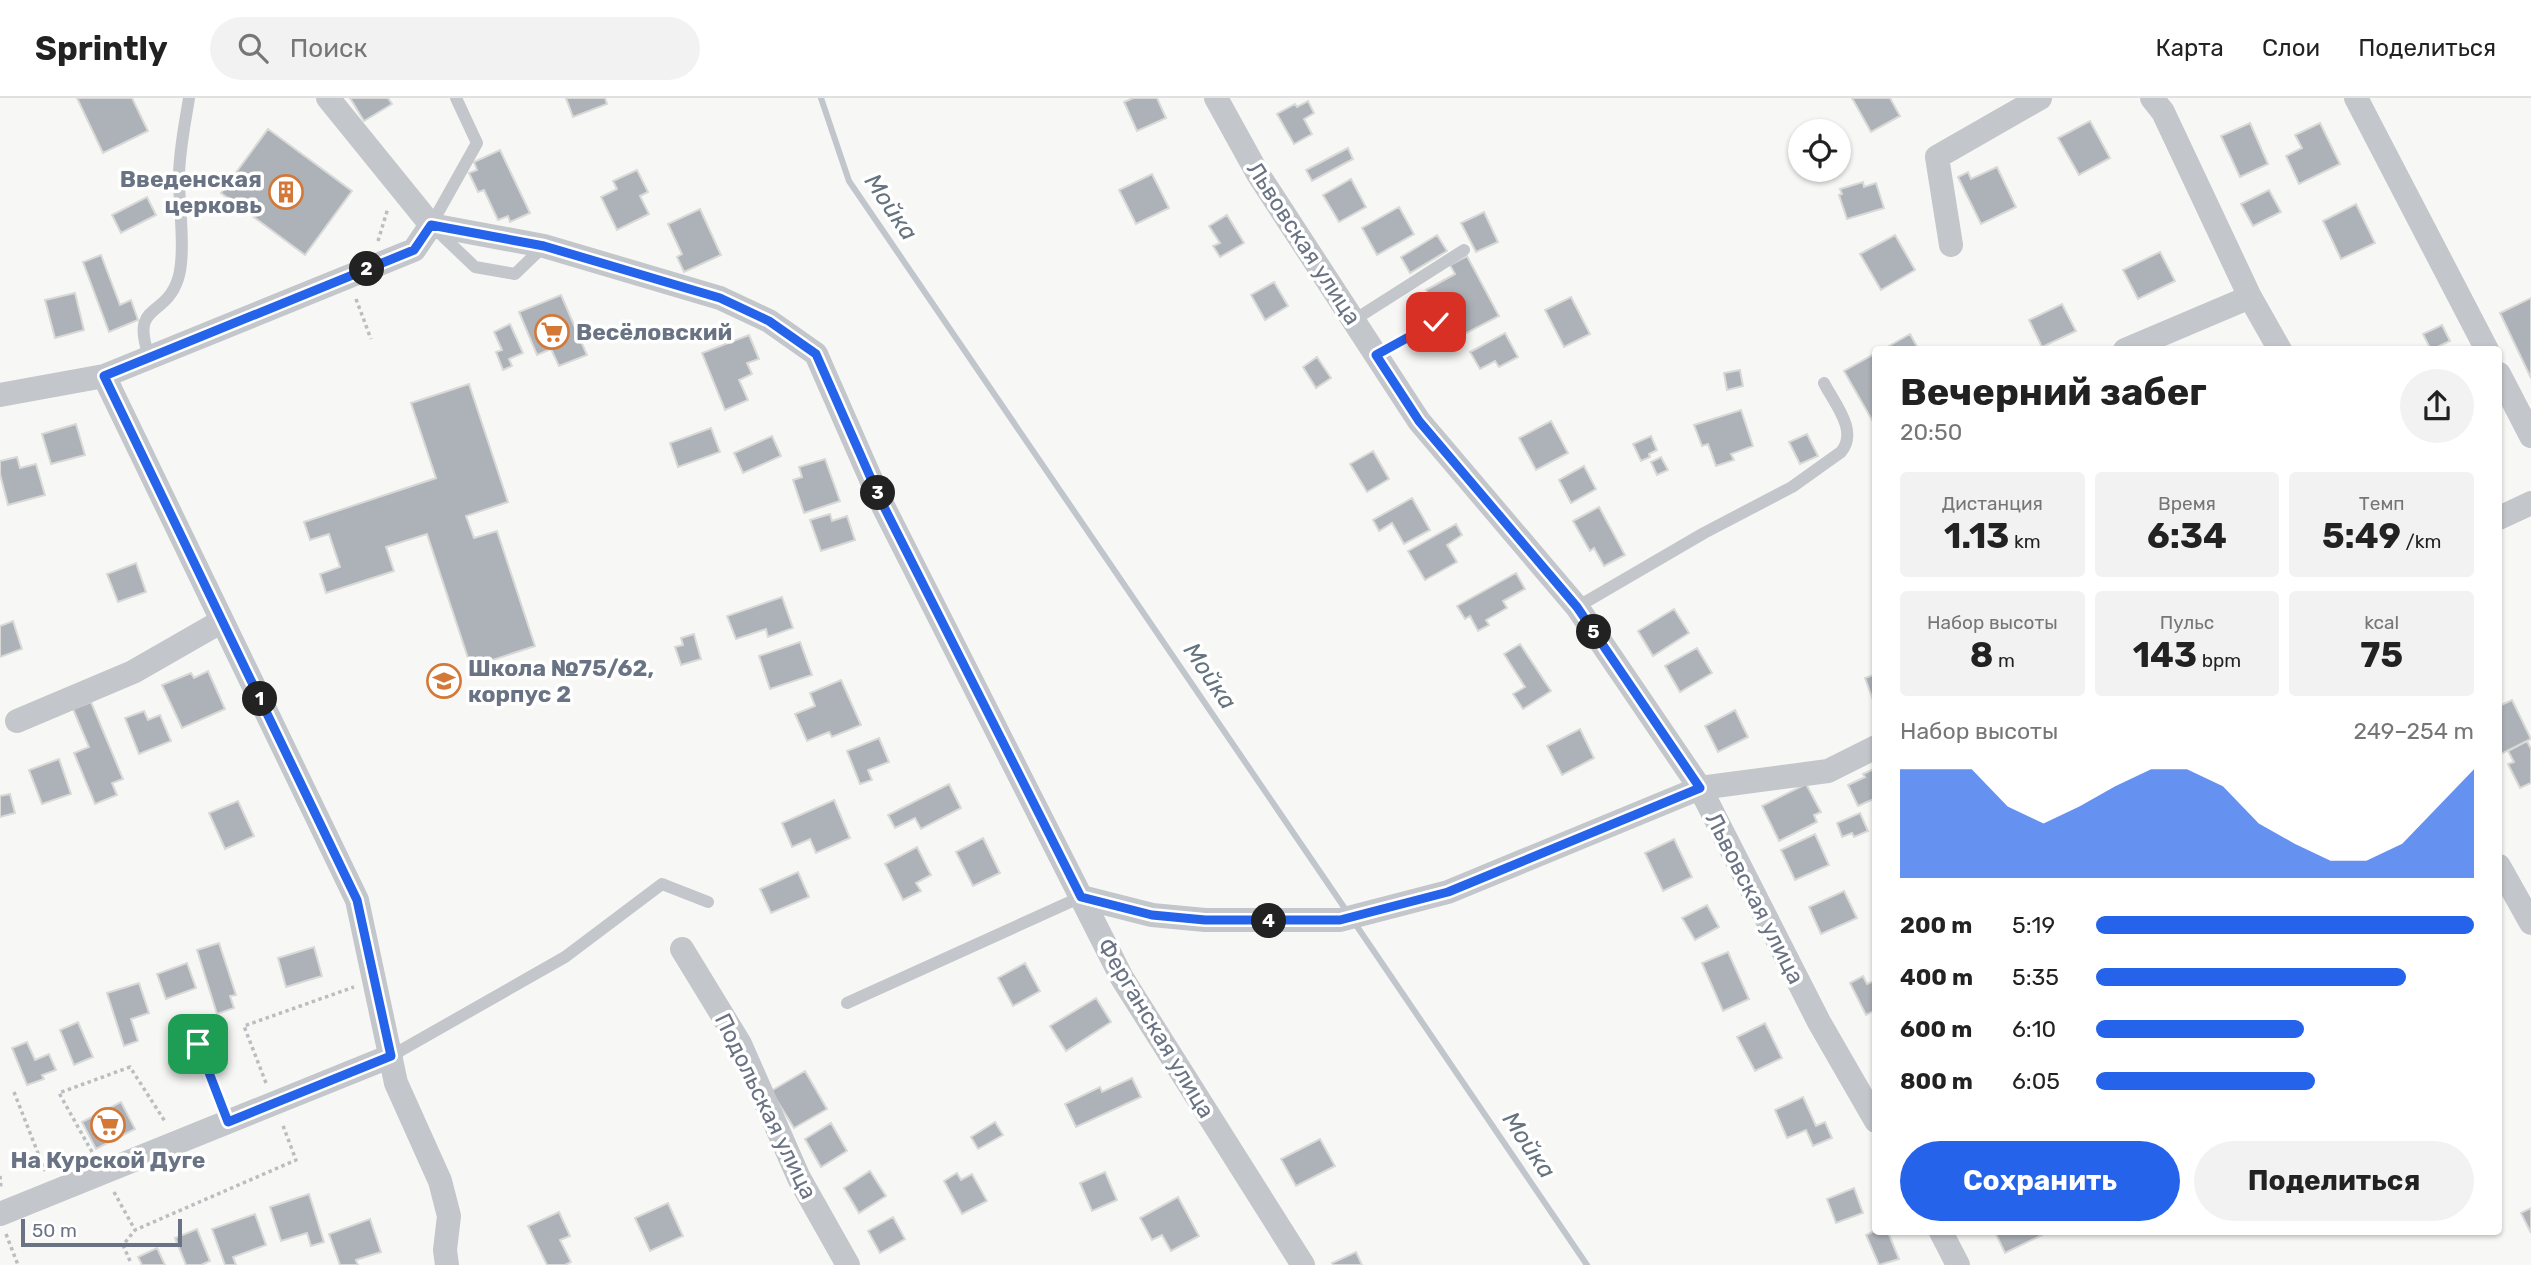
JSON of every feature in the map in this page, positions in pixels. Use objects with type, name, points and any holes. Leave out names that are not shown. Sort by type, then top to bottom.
[{"type":"street","points":[[0,395],[104,376],[414,250],[431,225],[328,98]]},
{"type":"street","name":"Львовская улица","points":[[1216,98],[1258,174],[1419,421],[1577,607],[1700,788],[1819,1022],[1872,1114]]},
{"type":"street","points":[[1951,245],[1937,157],[2040,98]]},
{"type":"street","points":[[2152,98],[2163,111],[2250,297],[2278,346]]},
{"type":"street","points":[[2356,98],[2485,346]]},
{"type":"street","name":"Ферганская улица","points":[[431,225],[544,246],[720,298],[769,321],[816,354],[880,499],[1122,978],[1303,1265]]},
{"type":"street","points":[[2134,346],[2250,297]]},
{"type":"street","points":[[104,376],[357,900],[396,1083],[440,1181],[449,1216],[445,1250],[447,1265]]},
{"type":"street","points":[[2502,380],[2531,436]]},
{"type":"street","points":[[2502,517],[2531,503]]},
{"type":"street","points":[[17,721],[133,672],[222,621]]},
{"type":"street","points":[[1081,897],[1152,915],[1205,920],[1340,920],[1448,892],[1700,788],[1828,771],[1872,749]]},
{"type":"street","points":[[2502,871],[2531,923]]},
{"type":"street","name":"Подольская улица","points":[[682,948],[740,1044],[799,1178],[848,1265]]},
{"type":"street","points":[[2,1222],[53,1192],[391,1056]]},
{"type":"street","points":[[1947,1236],[1958,1265]]},
{"type":"lane","points":[[149,356],[142,337],[144,323],[172,291],[181,263],[179,175],[189,98]]},
{"type":"lane","points":[[456,98],[477,143],[431,225],[475,267],[514,274],[544,246]]},
{"type":"lane","points":[[1354,320],[1464,250]]},
{"type":"lane","points":[[1376,355],[1436,322]]},
{"type":"lane","points":[[1577,607],[1704,533],[1792,487],[1841,452],[1847,445],[1848,429],[1824,383]]},
{"type":"lane","points":[[391,1056],[565,957],[662,884],[708,902]]},
{"type":"lane","points":[[847,1003],[1081,897]]},
{"type":"path","points":[[376,246],[391,201]]},
{"type":"path","points":[[352,287],[371,340]]},
{"type":"path","points":[[198,1044],[228,1122]]},
{"type":"path","points":[[104,1172],[59,1093],[131,1067],[179,1142]]},
{"type":"path","points":[[13,1092],[53,1192]]},
{"type":"path","points":[[2,1222],[18,1265]]},
{"type":"path","points":[[130,1261],[123,1245],[135,1230]]},
{"type":"building","points":[[77,98],[132,98],[148,131],[103,153]]},
{"type":"building","points":[[350,98],[388,98],[392,104],[364,121]]},
{"type":"building","points":[[566,98],[605,98],[607,104],[573,117]]},
{"type":"building","points":[[1133,98],[1157,98],[1166,118],[1137,131],[1124,102]]},
{"type":"building","points":[[1852,98],[1890,98],[1900,116],[1871,132]]},
{"type":"building","points":[[1308,101],[1314,113],[1304,119],[1312,134],[1294,144],[1277,114],[1295,104],[1297,107]]},
{"type":"building","points":[[2090,121],[2110,158],[2079,175],[2058,138]]},
{"type":"building","points":[[2250,123],[2268,164],[2240,177],[2221,136]]},
{"type":"building","points":[[2320,123],[2340,164],[2299,184],[2286,156],[2302,148],[2295,135]]},
{"type":"building","name":"Введенская церковь","points":[[268,129],[352,191],[305,255],[221,193]]},
{"type":"building","points":[[1348,148],[1353,159],[1312,181],[1306,170]]},
{"type":"building","points":[[500,150],[530,213],[510,222],[508,216],[498,220],[484,190],[478,192],[469,173],[477,170],[474,162]]},
{"type":"building","points":[[1997,167],[2016,207],[1981,224],[1958,177],[1968,172],[1971,179]]},
{"type":"building","points":[[637,170],[648,192],[640,196],[649,214],[617,230],[601,197],[617,189],[613,181]]},
{"type":"building","points":[[1152,174],[1169,208],[1136,224],[1119,190]]},
{"type":"building","points":[[1351,179],[1366,207],[1339,222],[1323,195]]},
{"type":"building","points":[[1863,182],[1864,187],[1876,183],[1884,208],[1847,219],[1839,195],[1842,194],[1840,189]]},
{"type":"building","points":[[2269,190],[2281,212],[2253,226],[2241,204]]},
{"type":"building","points":[[147,197],[156,215],[121,233],[112,215]]},
{"type":"building","points":[[2356,204],[2375,243],[2341,259],[2323,221]]},
{"type":"building","points":[[1399,207],[1414,234],[1377,255],[1362,228]]},
{"type":"building","points":[[700,209],[721,255],[684,272],[677,257],[682,254],[668,224]]},
{"type":"building","points":[[1484,212],[1498,242],[1476,252],[1461,223]]},
{"type":"building","points":[[1227,215],[1244,243],[1220,257],[1213,246],[1220,243],[1209,226]]},
{"type":"building","points":[[1437,235],[1447,251],[1410,273],[1401,257]]},
{"type":"building","points":[[1895,235],[1915,270],[1881,290],[1860,254]]},
{"type":"building","points":[[2160,252],[2175,281],[2138,299],[2123,270]]},
{"type":"building","points":[[101,255],[120,305],[131,300],[138,320],[109,332],[83,262]]},
{"type":"building","points":[[1467,256],[1499,316],[1453,340],[1426,290],[1455,274],[1450,265]]},
{"type":"building","points":[[1274,282],[1288,306],[1265,320],[1251,295]]},
{"type":"building","points":[[75,293],[84,330],[55,338],[45,300]]},
{"type":"building","name":"Весёловский","points":[[561,295],[587,355],[559,366],[551,349],[537,355],[519,312]]},
{"type":"building","points":[[1571,297],[1590,334],[1564,347],[1545,310]]},
{"type":"building","points":[[2531,298],[2531,378],[2500,313]]},
{"type":"building","points":[[2062,304],[2076,331],[2042,346],[2029,320]]},
{"type":"building","points":[[510,324],[523,353],[509,359],[512,366],[503,370],[496,352],[502,350],[494,332]]},
{"type":"building","points":[[2442,325],[2450,341],[2439,346],[2429,346],[2423,334]]},
{"type":"building","points":[[1505,333],[1518,357],[1499,367],[1495,361],[1480,369],[1470,352]]},
{"type":"building","points":[[1910,334],[1917,346],[1889,346]]},
{"type":"building","points":[[749,335],[759,359],[747,363],[752,374],[739,380],[748,400],[725,410],[702,353]]},
{"type":"building","points":[[1872,355],[1872,420],[1844,371]]},
{"type":"building","points":[[1317,357],[1331,378],[1316,388],[1303,367]]},
{"type":"building","points":[[1740,370],[1743,386],[1727,390],[1724,373]]},
{"type":"building","points":[[469,384],[508,502],[466,516],[474,538],[497,531],[535,646],[471,667],[427,534],[386,547],[394,571],[326,593],[320,574],[340,567],[329,534],[310,540],[304,522],[436,478],[411,403]]},
{"type":"building","points":[[1741,410],[1753,446],[1731,454],[1734,460],[1716,466],[1708,444],[1702,446],[1694,425]]},
{"type":"building","points":[[1551,421],[1568,453],[1536,470],[1519,438]]},
{"type":"building","points":[[76,424],[85,455],[51,464],[42,434]]},
{"type":"building","points":[[711,428],[720,452],[678,467],[670,443]]},
{"type":"building","points":[[1807,434],[1818,456],[1800,464],[1789,442]]},
{"type":"building","points":[[772,436],[781,456],[743,473],[734,453]]},
{"type":"building","points":[[1651,436],[1657,450],[1641,461],[1633,444]]},
{"type":"building","points":[[1373,451],[1389,479],[1367,492],[1350,464]]},
{"type":"building","points":[[17,457],[20,468],[36,464],[45,495],[8,505],[0,474],[0,461]]},
{"type":"building","points":[[1661,457],[1668,470],[1657,475],[1651,462]]},
{"type":"building","points":[[825,459],[840,501],[804,513],[793,480],[802,477],[799,467]]},
{"type":"building","points":[[1584,466],[1596,489],[1571,503],[1559,480]]},
{"type":"building","points":[[1412,498],[1430,530],[1404,544],[1392,523],[1379,531],[1373,520]]},
{"type":"building","points":[[1599,507],[1625,555],[1604,566],[1594,548],[1590,551],[1573,521]]},
{"type":"building","points":[[830,514],[832,521],[847,516],[855,540],[821,551],[810,520]]},
{"type":"building","points":[[1456,524],[1462,535],[1447,545],[1457,562],[1425,580],[1408,551]]},
{"type":"building","points":[[136,563],[146,592],[118,602],[107,574]]},
{"type":"building","points":[[1516,573],[1525,589],[1503,601],[1507,608],[1486,620],[1489,625],[1478,631],[1470,616],[1465,619],[1457,606]]},
{"type":"building","points":[[782,597],[793,628],[768,637],[766,629],[736,639],[727,616]]},
{"type":"building","points":[[1674,609],[1689,633],[1653,656],[1638,631]]},
{"type":"building","points":[[13,621],[22,649],[0,657],[0,626]]},
{"type":"building","points":[[694,634],[701,659],[681,665],[675,647],[683,645],[681,638]]},
{"type":"building","points":[[800,642],[812,675],[770,689],[759,656]]},
{"type":"building","points":[[1520,644],[1551,691],[1523,709],[1513,694],[1525,687],[1504,654]]},
{"type":"building","points":[[1697,648],[1712,673],[1680,692],[1665,666]]},
{"type":"building","points":[[208,671],[225,709],[182,728],[162,685],[191,673],[194,678]]},
{"type":"building","points":[[1872,675],[1872,697],[1865,678]]},
{"type":"building","points":[[841,680],[861,725],[832,737],[829,732],[807,741],[795,714],[815,706],[810,693]]},
{"type":"building","points":[[2512,700],[2531,739],[2502,754],[2502,705]]},
{"type":"building","points":[[91,702],[123,779],[112,783],[117,795],[95,804],[74,753],[89,747],[73,709]]},
{"type":"building","points":[[1735,710],[1748,737],[1718,752],[1705,726]]},
{"type":"building","points":[[144,711],[148,720],[160,715],[171,741],[139,754],[125,718]]},
{"type":"building","points":[[1580,729],[1594,758],[1562,775],[1547,746]]},
{"type":"building","points":[[879,738],[889,762],[868,770],[872,780],[860,784],[847,751]]},
{"type":"building","points":[[2527,741],[2531,749],[2531,783],[2520,788],[2508,764],[2514,762],[2508,751]]},
{"type":"building","points":[[59,759],[71,794],[42,804],[29,770]]},
{"type":"building","points":[[1872,770],[1872,800],[1858,806],[1848,785],[1865,777],[1863,774]]},
{"type":"building","points":[[949,784],[961,808],[921,829],[915,818],[895,828],[888,815]]},
{"type":"building","points":[[1806,784],[1821,812],[1814,815],[1817,822],[1779,841],[1762,806]]},
{"type":"building","points":[[10,794],[15,813],[0,817],[0,796]]},
{"type":"building","points":[[834,800],[850,838],[816,853],[810,839],[792,847],[782,823]]},
{"type":"building","points":[[238,801],[254,836],[225,849],[209,813]]},
{"type":"building","points":[[1860,813],[1868,831],[1854,837],[1852,833],[1842,837],[1837,823]]},
{"type":"building","points":[[1815,834],[1829,865],[1795,880],[1781,850]]},
{"type":"building","points":[[983,838],[1000,873],[973,886],[956,852]]},
{"type":"building","points":[[1674,839],[1692,877],[1663,891],[1645,853]]},
{"type":"building","points":[[917,847],[931,875],[916,883],[921,891],[903,900],[885,864]]},
{"type":"building","points":[[798,872],[809,897],[771,913],[760,889]]},
{"type":"building","points":[[1844,891],[1857,918],[1821,934],[1809,907]]},
{"type":"building","points":[[1707,905],[1719,927],[1695,940],[1682,918]]},
{"type":"building","points":[[219,943],[236,995],[230,996],[234,1008],[217,1014],[197,950]]},
{"type":"building","points":[[314,947],[322,976],[286,987],[278,958]]},
{"type":"building","points":[[1728,952],[1749,999],[1723,1011],[1702,963]]},
{"type":"building","points":[[187,963],[196,988],[166,999],[157,974]]},
{"type":"building","points":[[1025,963],[1040,991],[1013,1006],[998,978]]},
{"type":"building","points":[[1863,976],[1867,984],[1872,982],[1872,1012],[1866,1015],[1850,983]]},
{"type":"building","points":[[139,983],[149,1013],[131,1019],[138,1041],[124,1046],[107,993]]},
{"type":"building","points":[[1096,998],[1111,1022],[1066,1051],[1050,1026]]},
{"type":"building","points":[[78,1022],[93,1057],[74,1065],[60,1030]]},
{"type":"building","points":[[1765,1023],[1782,1058],[1755,1071],[1737,1037]]},
{"type":"building","points":[[27,1042],[35,1060],[49,1054],[56,1070],[42,1075],[44,1079],[27,1085],[12,1048]]},
{"type":"building","points":[[805,1071],[827,1109],[794,1128],[771,1091]]},
{"type":"building","points":[[1132,1078],[1141,1097],[1076,1127],[1065,1104],[1100,1087],[1102,1092]]},
{"type":"building","points":[[1803,1097],[1816,1126],[1825,1122],[1832,1138],[1813,1146],[1806,1130],[1787,1138],[1775,1110]]},
{"type":"building","name":"На Курской Дуге","points":[[121,1102],[135,1129],[96,1149],[82,1122]]},
{"type":"building","points":[[995,1122],[1003,1135],[978,1149],[971,1137]]},
{"type":"building","points":[[831,1123],[847,1151],[821,1167],[805,1139]]},
{"type":"building","points":[[1320,1139],[1335,1166],[1296,1186],[1281,1159]]},
{"type":"building","points":[[870,1171],[886,1196],[859,1213],[844,1188]]},
{"type":"building","points":[[1105,1172],[1117,1200],[1092,1211],[1080,1183]]},
{"type":"building","points":[[957,1173],[961,1180],[972,1174],[987,1201],[962,1214],[944,1181]]},
{"type":"building","points":[[1854,1188],[1863,1213],[1836,1223],[1827,1199]]},
{"type":"building","points":[[309,1194],[324,1242],[311,1246],[307,1233],[281,1241],[270,1207]]},
{"type":"building","points":[[1178,1197],[1199,1236],[1171,1251],[1162,1235],[1152,1240],[1140,1218]]},
{"type":"building","points":[[668,1203],[683,1236],[650,1251],[635,1218]]},
{"type":"building","points":[[2531,1208],[2531,1233],[2521,1213]]},
{"type":"building","points":[[559,1212],[570,1236],[560,1240],[571,1262],[565,1265],[547,1265],[528,1226]]},
{"type":"building","points":[[255,1214],[266,1245],[233,1257],[236,1265],[225,1265],[212,1229]]},
{"type":"building","points":[[893,1217],[905,1239],[880,1253],[868,1231]]},
{"type":"building","points":[[370,1219],[381,1252],[356,1260],[358,1265],[340,1265],[329,1234]]},
{"type":"building","points":[[197,1229],[210,1261],[201,1265],[186,1265],[175,1238]]},
{"type":"building","points":[[1872,1232],[1872,1235],[1889,1235],[1899,1259],[1879,1265],[1866,1235]]},
{"type":"building","points":[[1996,1235],[2042,1235],[2005,1253]]},
{"type":"building","points":[[157,1248],[165,1265],[142,1265],[138,1257]]},
{"type":"building","points":[[1356,1252],[1362,1265],[1332,1263]]},
{"type":"waterway","name":"Мойка","points":[[821,98],[849,181],[1348,913]]},
{"type":"waterway","name":"Мойка","points":[[1354,922],[1587,1265]]},
{"type":"place","name":"Введенская церковь","points":[[286,192]]},
{"type":"place","name":"Весёловский","points":[[552,332]]},
{"type":"place","name":"Школа №75/62, корпус 2","points":[[444,681]]},
{"type":"place","name":"На Курской Дуге","points":[[108,1125]]},
{"type":"route","points":[[198,1044],[228,1122],[391,1056],[357,900],[104,376],[414,250],[431,225],[544,246],[720,298],[769,321],[816,354],[880,499],[1081,897],[1152,915],[1205,920],[1340,920],[1448,892],[1700,788],[1577,607],[1419,421],[1376,355],[1436,322]]}]
